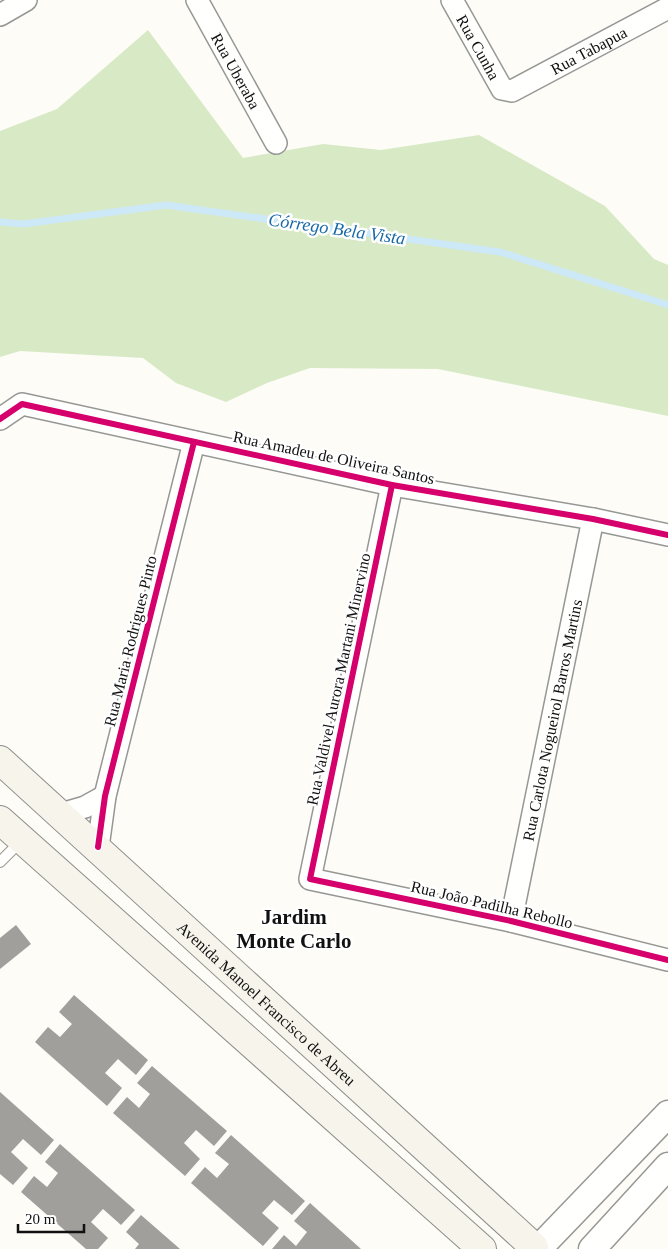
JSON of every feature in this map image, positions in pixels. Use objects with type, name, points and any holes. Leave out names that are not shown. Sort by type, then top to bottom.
[{"type":"main road","name":"Avenida Manoel Francisco de Abreu","points":[[0,760],[539,1248]]},
{"type":"main road","points":[[0,820],[482,1249]]},
{"type":"street","points":[[0,15],[26,0]]},
{"type":"street","name":"Rua Uberaba","points":[[197,0],[276,143]]},
{"type":"street","name":"Rua Cunha","points":[[452,0],[502,89],[507,91]]},
{"type":"street","name":"Rua Tabapua","points":[[507,91],[512,91],[668,8]]},
{"type":"street","name":"Rua Amadeu de Oliveira Santos","points":[[0,419],[22,404],[392,485],[593,519],[668,535]]},
{"type":"street","name":"Rua Maria Rodrigues Pinto","points":[[98,847],[105,796],[194,442]]},
{"type":"street","name":"Rua Valdivel Aurora Martani Minervino","points":[[310,879],[392,485]]},
{"type":"street","name":"Rua Carlota Nogueirol Barros Martins","points":[[511,922],[593,519]]},
{"type":"street","points":[[61,814],[85,807],[105,796]]},
{"type":"street","name":"Rua João Padilha Rebollo","points":[[310,879],[511,922],[668,960]]},
{"type":"street","points":[[539,1248],[668,1114]]},
{"type":"street","points":[[592,1249],[668,1166]]},
{"type":"lane","points":[[0,862],[22,840]]},
{"type":"green space","points":[[148,30],[243,158],[323,144],[381,150],[479,135],[605,206],[654,259],[668,265],[668,416],[438,369],[310,368],[267,383],[226,402],[176,383],[143,358],[20,351],[0,357],[0,131],[57,109]]},
{"type":"building","points":[[16,925],[31,944],[0,969],[0,938]]},
{"type":"building","points":[[74,995],[148,1060],[136,1075],[118,1059],[105,1073],[122,1088],[107,1106],[35,1042],[48,1027],[60,1037],[72,1024],[59,1012]]},
{"type":"building","points":[[152,1066],[227,1131],[214,1146],[196,1130],[184,1143],[200,1159],[185,1176],[113,1113],[127,1097],[139,1108],[150,1094],[137,1083]]},
{"type":"building","points":[[0,1092],[54,1140],[41,1155],[23,1139],[11,1152],[28,1168],[13,1185],[0,1174]]},
{"type":"building","points":[[231,1135],[305,1201],[292,1215],[274,1200],[262,1213],[279,1228],[263,1246],[191,1183],[205,1167],[217,1178],[229,1164],[215,1153]]},
{"type":"building","points":[[60,1144],[135,1210],[121,1225],[103,1209],[91,1222],[108,1238],[98,1249],[86,1249],[21,1192],[34,1176],[47,1187],[58,1173],[45,1162]]},
{"type":"building","points":[[310,1203],[361,1249],[272,1249],[284,1235],[296,1246],[307,1232],[294,1221]]},
{"type":"building","points":[[141,1215],[180,1249],[135,1249],[139,1244],[126,1232]]},
{"type":"waterway","name":"Córrego Bela Vista","points":[[0,222],[23,224],[166,205],[500,252],[668,305]]},
{"type":"cycle path","points":[[0,419],[22,404],[392,485],[593,519],[668,535]]},
{"type":"cycle path","points":[[98,847],[105,796],[194,442]]},
{"type":"cycle path","points":[[392,485],[310,879],[511,921],[668,960]]},
{"type":"district","name":"Jardim Monte Carlo","points":[[294,929]]}]
